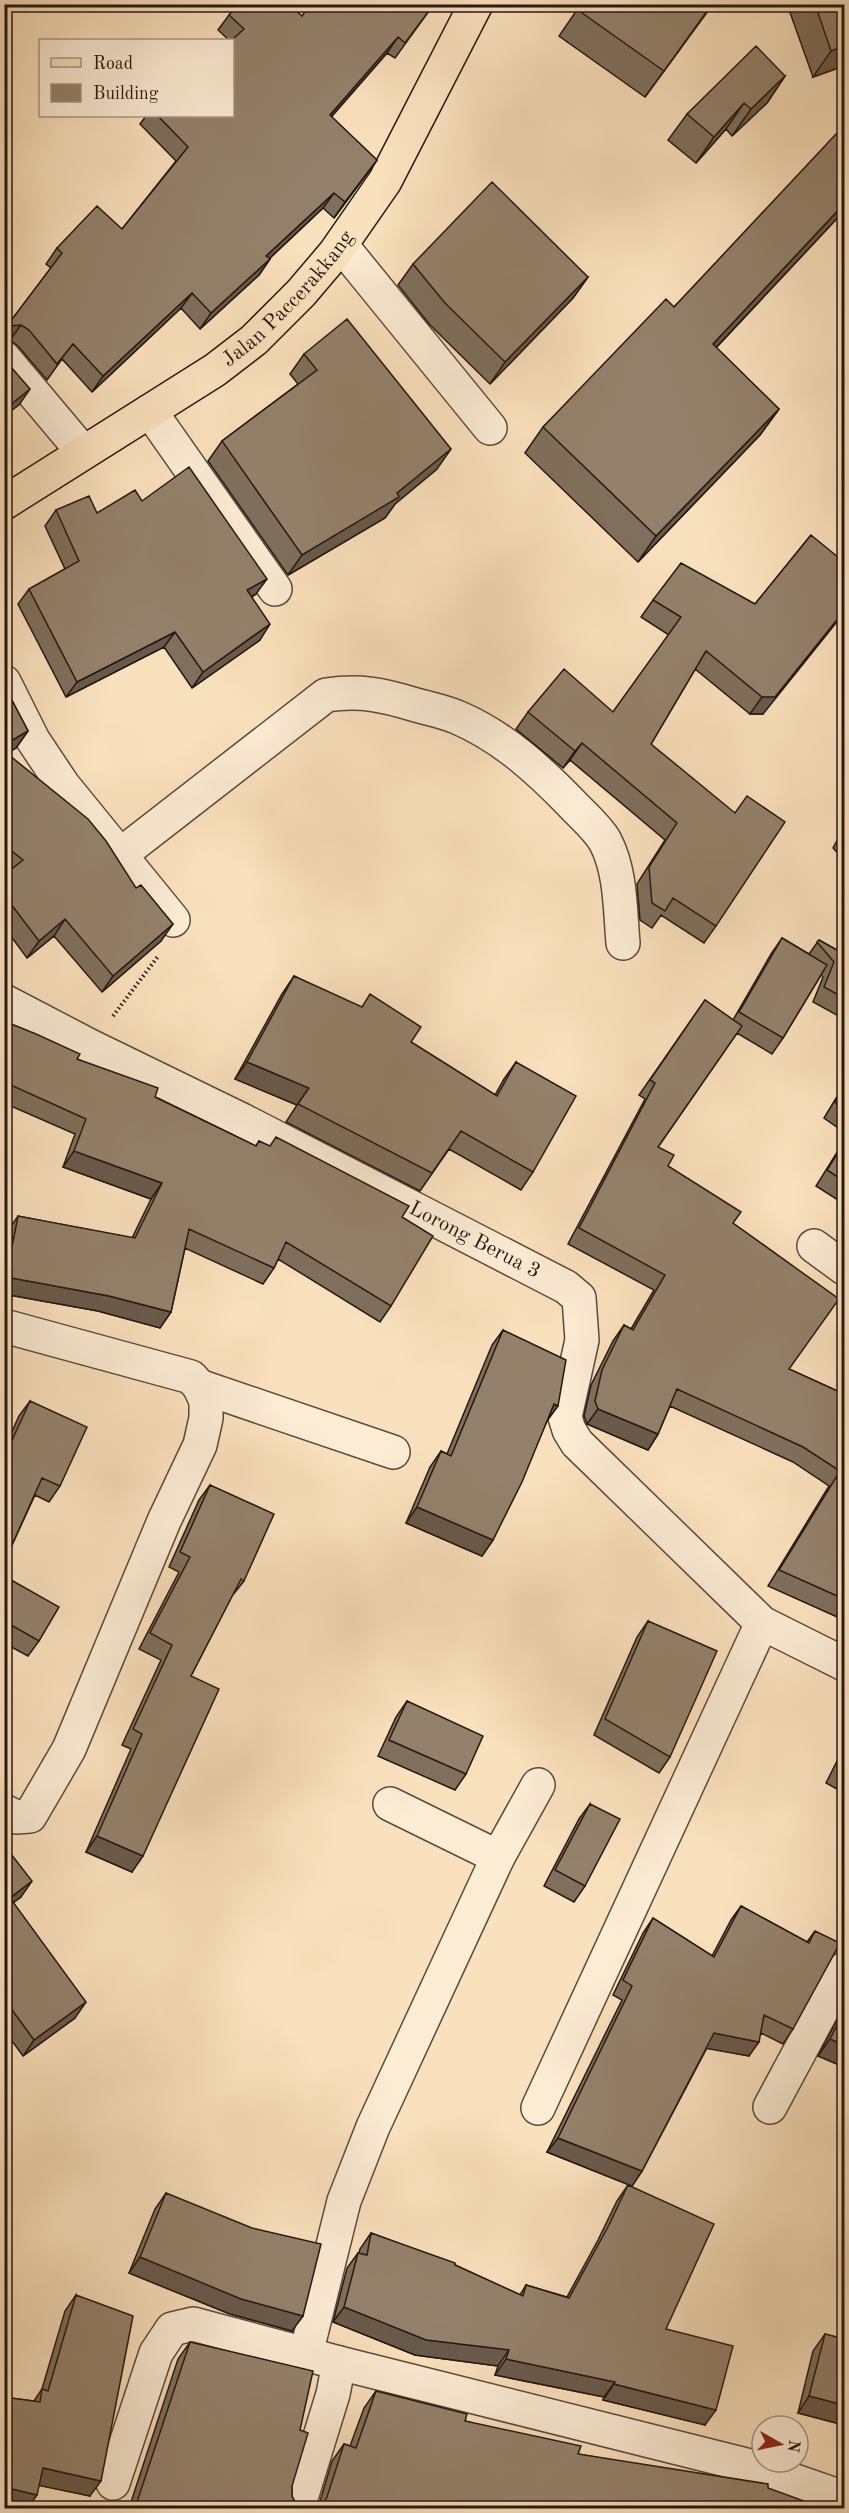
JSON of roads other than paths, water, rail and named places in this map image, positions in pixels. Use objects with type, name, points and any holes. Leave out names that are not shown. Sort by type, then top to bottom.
[{"type":"main road","name":"Jalan Paccerakkang","points":[[4,503],[215,370],[254,340],[301,293],[341,245],[385,182],[476,4]]},
{"type":"street","points":[[341,245],[489,428]]},
{"type":"street","points":[[4,358],[83,452]]},
{"type":"street","points":[[150,411],[275,589]]},
{"type":"street","points":[[4,682],[33,740],[63,785],[173,920]]},
{"type":"street","points":[[120,855],[326,695],[353,691],[391,697],[458,718],[483,730],[531,764],[576,808],[604,838],[615,864],[623,943]]},
{"type":"street","name":"Lorong Berua 3","points":[[4,1001],[90,1046],[243,1120],[566,1287],[579,1298],[582,1340],[566,1406],[565,1417],[569,1430],[584,1450],[762,1623]]},
{"type":"street","points":[[814,1246],[844,1268]]},
{"type":"street","points":[[4,1326],[191,1377],[199,1386],[206,1401],[206,1418],[200,1445],[164,1521],[69,1749],[30,1816],[16,1817],[4,1811]]},
{"type":"street","points":[[199,1386],[393,1452]]},
{"type":"street","points":[[538,2108],[762,1623],[844,1664]]},
{"type":"street","points":[[306,2355],[344,2201],[373,2127],[498,1857],[538,1785]]},
{"type":"street","points":[[390,1804],[498,1857]]},
{"type":"street","points":[[770,2106],[844,1969]]},
{"type":"street","points":[[113,2483],[156,2353],[172,2328],[193,2324],[306,2355],[758,2468],[844,2498]]},
{"type":"street","points":[[298,2508],[333,2394],[339,2363]]}]
